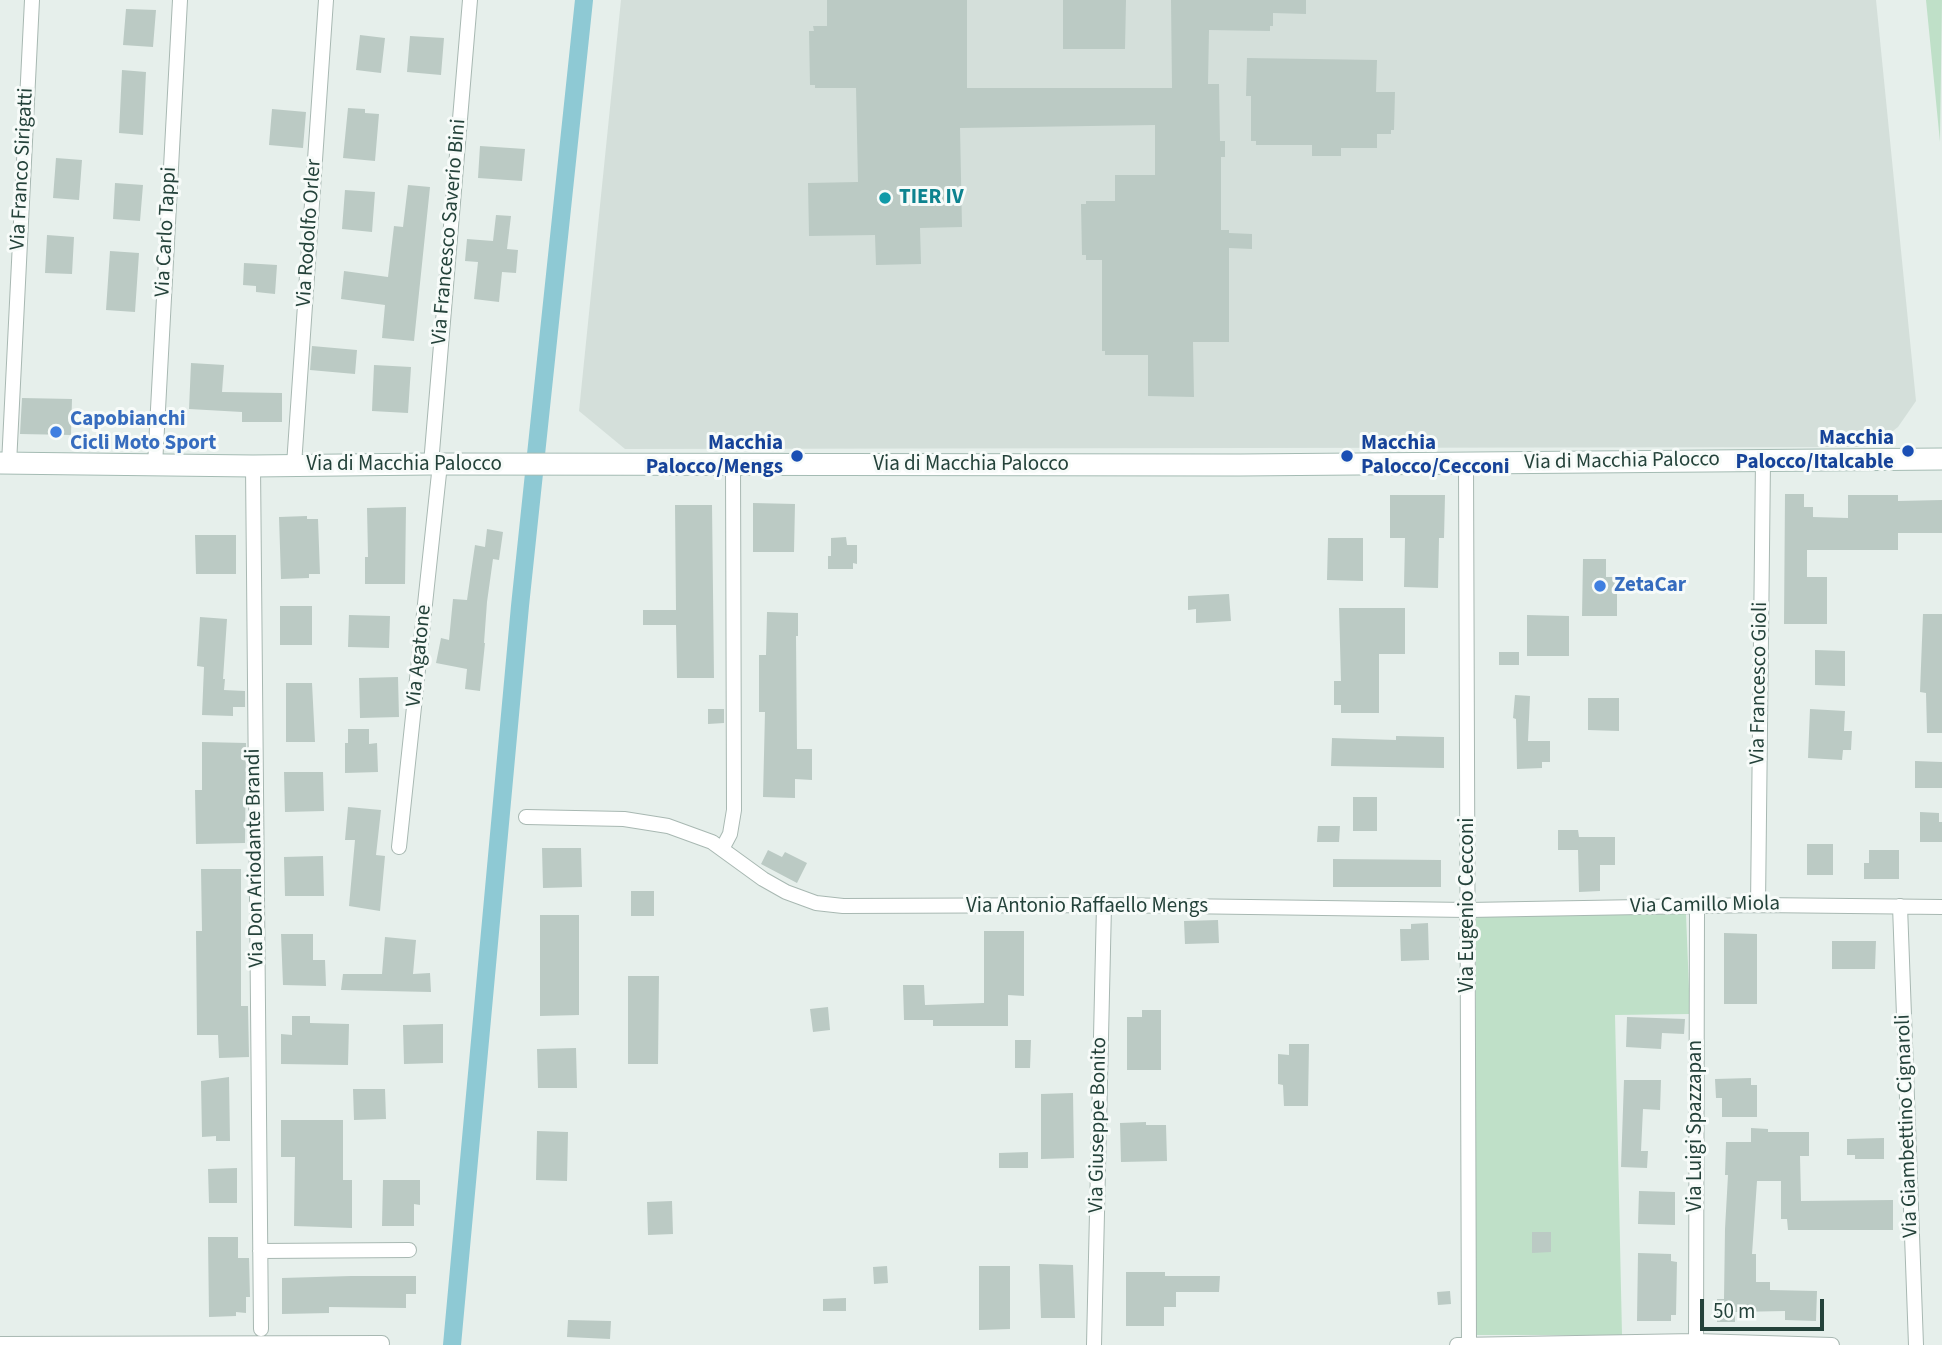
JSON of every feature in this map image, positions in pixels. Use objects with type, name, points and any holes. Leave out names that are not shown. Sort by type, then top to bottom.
[{"type":"street","name":"Via Franco Sirigatti","points":[[4,463],[32,0]]},
{"type":"street","name":"Via Carlo Tappi","points":[[155,465],[180,0]]},
{"type":"street","name":"Via Rodolfo Orler","points":[[294,466],[326,0]]},
{"type":"street","name":"Via Francesco Saverio Bini","points":[[435,464],[470,0]]},
{"type":"street","name":"Via Francesco Gioli","points":[[1758,905],[1763,460]]},
{"type":"street","name":"Via di Macchia Palocco","points":[[4,463],[294,466],[1466,464],[1942,460]]},
{"type":"street","name":"Via Agatone","points":[[399,847],[435,464]]},
{"type":"street","name":"Via Eugenio Cecconi","points":[[1466,464],[1469,1345]]},
{"type":"street","points":[[722,849],[730,834],[734,810],[733,465]]},
{"type":"street","name":"Via Don Ariodante Brandi","points":[[253,466],[262,1339]]},
{"type":"street","name":"Via Antonio Raffaello Mengs","points":[[526,817],[647,821],[699,836],[772,884],[793,895],[825,904],[1468,910]]},
{"type":"street","name":"Via Giuseppe Bonito","points":[[1094,1345],[1104,905]]},
{"type":"street","name":"Via Camillo Miola","points":[[1468,910],[1758,905],[1942,907]]},
{"type":"street","name":"Via Luigi Spazzapan","points":[[1696,1343],[1697,906]]},
{"type":"street","name":"Via Giambettino Cignaroli","points":[[1900,906],[1916,1345]]},
{"type":"street","points":[[260,1251],[409,1250]]},
{"type":"street","points":[[0,1344],[183,1344],[262,1339],[382,1343]]},
{"type":"street","points":[[1457,1345],[1832,1345]]},
{"type":"shaded area","points":[[621,0],[1876,0],[1916,401],[1898,427],[1872,447],[625,449],[579,411]]},
{"type":"green space","points":[[1926,0],[1942,0],[1940,142]]},
{"type":"green space","points":[[1686,914],[1690,1014],[1615,1015],[1622,1335],[1475,1335],[1476,915]]},
{"type":"building","name":"TIER IV","points":[[827,0],[967,0],[967,88],[1172,88],[1171,0],[1306,0],[1306,14],[1273,13],[1273,26],[1270,26],[1270,31],[1209,30],[1208,84],[1219,84],[1220,141],[1225,141],[1225,157],[1221,157],[1221,230],[1252,234],[1252,249],[1229,248],[1229,342],[1193,342],[1194,397],[1148,396],[1148,355],[1105,355],[1105,351],[1102,351],[1102,260],[1086,260],[1086,255],[1082,255],[1081,204],[1086,204],[1086,201],[1115,201],[1115,175],[1155,175],[1155,125],[960,128],[962,227],[920,228],[921,264],[876,265],[875,235],[809,236],[808,183],[858,182],[856,88],[815,88],[815,85],[810,85],[809,31],[814,31],[813,26],[827,26]]},
{"type":"building","points":[[1063,0],[1126,0],[1125,49],[1063,49]]},
{"type":"building","points":[[126,9],[156,10],[153,47],[123,45]]},
{"type":"building","points":[[360,35],[385,38],[381,73],[356,70]]},
{"type":"building","points":[[410,36],[444,38],[441,75],[407,72]]},
{"type":"building","points":[[1247,58],[1377,60],[1376,92],[1395,92],[1394,130],[1391,130],[1391,134],[1377,134],[1377,148],[1341,148],[1341,156],[1312,156],[1312,145],[1256,145],[1256,141],[1251,141],[1251,96],[1246,96]]},
{"type":"building","points":[[122,70],[146,72],[143,135],[119,133]]},
{"type":"building","points":[[348,108],[365,109],[365,113],[379,114],[375,161],[343,158]]},
{"type":"building","points":[[272,109],[306,112],[303,148],[269,145]]},
{"type":"building","points":[[480,146],[525,149],[522,181],[478,178]]},
{"type":"building","points":[[56,158],[82,160],[79,200],[53,198]]},
{"type":"building","points":[[115,183],[143,185],[140,221],[113,219]]},
{"type":"building","points":[[408,185],[430,187],[414,341],[382,338],[385,305],[341,299],[344,271],[388,277],[394,226],[403,227]]},
{"type":"building","points":[[345,190],[375,192],[372,232],[342,229]]},
{"type":"building","points":[[496,215],[511,216],[507,249],[518,250],[516,273],[502,272],[499,302],[474,299],[478,262],[465,261],[467,239],[493,241]]},
{"type":"building","points":[[47,235],[74,237],[72,274],[45,273]]},
{"type":"building","points":[[110,251],[139,253],[135,312],[106,310]]},
{"type":"building","points":[[244,263],[277,265],[275,294],[256,292],[256,286],[243,285]]},
{"type":"building","points":[[312,346],[357,350],[355,374],[310,370]]},
{"type":"building","points":[[191,363],[224,365],[222,392],[282,393],[282,422],[242,422],[242,412],[189,409]]},
{"type":"building","points":[[374,365],[411,367],[408,413],[372,411]]},
{"type":"building","points":[[22,398],[72,399],[71,435],[20,434]]},
{"type":"building","points":[[1785,494],[1804,494],[1804,507],[1813,507],[1813,517],[1848,518],[1848,495],[1898,495],[1898,501],[1942,500],[1942,533],[1898,533],[1898,550],[1807,550],[1807,577],[1827,577],[1827,624],[1784,624]]},
{"type":"building","points":[[1390,495],[1445,495],[1444,538],[1439,538],[1438,588],[1404,587],[1405,538],[1390,538]]},
{"type":"building","points":[[753,503],[795,504],[794,552],[753,552]]},
{"type":"building","points":[[675,505],[712,505],[714,678],[677,678],[676,625],[643,625],[643,610],[676,610]]},
{"type":"building","points":[[406,507],[405,584],[365,584],[365,557],[368,557],[367,508]]},
{"type":"building","points":[[307,516],[307,519],[318,519],[320,574],[309,574],[309,578],[281,579],[279,517]]},
{"type":"building","points":[[487,529],[503,532],[499,560],[493,559],[480,691],[465,689],[467,669],[436,663],[441,638],[449,640],[453,599],[467,600],[475,545],[485,547]]},
{"type":"building","points":[[195,535],[236,535],[236,574],[196,574]]},
{"type":"building","points":[[846,537],[847,545],[857,545],[857,564],[853,563],[853,569],[828,569],[831,538]]},
{"type":"building","points":[[1328,538],[1363,538],[1363,581],[1327,580]]},
{"type":"building","name":"ZetaCar","points":[[1583,559],[1606,559],[1606,577],[1617,577],[1617,616],[1582,616]]},
{"type":"building","points":[[1229,594],[1231,621],[1196,623],[1196,609],[1188,610],[1188,596]]},
{"type":"building","points":[[280,606],[312,606],[312,645],[280,645]]},
{"type":"building","points":[[1339,608],[1405,608],[1405,654],[1379,654],[1379,713],[1341,713],[1341,705],[1334,705],[1334,681],[1341,681]]},
{"type":"building","points":[[767,612],[798,613],[797,749],[812,749],[812,780],[795,779],[795,798],[763,797],[765,712],[759,712],[759,655],[766,655]]},
{"type":"building","points":[[1923,614],[1942,614],[1942,733],[1927,733],[1926,693],[1920,692]]},
{"type":"building","points":[[349,615],[390,616],[389,648],[348,647]]},
{"type":"building","points":[[1527,615],[1569,616],[1569,656],[1527,656]]},
{"type":"building","points":[[200,617],[227,619],[224,690],[245,691],[245,707],[233,707],[233,716],[202,715],[204,667],[197,666]]},
{"type":"building","points":[[1815,650],[1845,651],[1845,686],[1815,685]]},
{"type":"building","points":[[1499,652],[1519,652],[1519,665],[1499,665]]},
{"type":"building","points":[[398,677],[399,717],[360,718],[359,678]]},
{"type":"building","points":[[286,683],[312,683],[315,742],[286,742]]},
{"type":"building","points":[[1515,695],[1530,696],[1528,741],[1550,741],[1550,762],[1542,762],[1542,768],[1517,769],[1516,719],[1513,718]]},
{"type":"building","points":[[1588,698],[1619,698],[1619,731],[1588,730]]},
{"type":"building","points":[[708,709],[724,709],[724,723],[708,724]]},
{"type":"building","points":[[1810,709],[1845,711],[1844,731],[1852,731],[1851,750],[1843,750],[1842,760],[1808,758]]},
{"type":"building","points":[[348,729],[369,729],[369,744],[377,743],[378,772],[345,773]]},
{"type":"building","points":[[1396,736],[1444,737],[1444,768],[1331,766],[1332,738],[1396,740]]},
{"type":"building","points":[[202,742],[246,743],[245,843],[196,844],[195,790],[202,790]]},
{"type":"building","points":[[1915,761],[1942,762],[1942,788],[1915,788]]},
{"type":"building","points":[[284,772],[323,772],[324,811],[285,812]]},
{"type":"building","points":[[1353,797],[1377,797],[1377,831],[1353,831]]},
{"type":"building","points":[[348,807],[381,810],[376,855],[385,856],[380,911],[349,906],[355,840],[345,840]]},
{"type":"building","points":[[1920,812],[1939,813],[1942,842],[1920,842]]},
{"type":"building","points":[[1318,826],[1340,826],[1339,842],[1317,842]]},
{"type":"building","points":[[1558,830],[1578,830],[1579,837],[1615,837],[1615,865],[1600,865],[1600,891],[1579,892],[1578,850],[1558,850]]},
{"type":"building","points":[[1807,844],[1833,844],[1833,875],[1807,875]]},
{"type":"building","points":[[542,848],[581,848],[582,887],[543,888]]},
{"type":"building","points":[[768,850],[782,857],[785,852],[807,863],[797,883],[761,864]]},
{"type":"building","points":[[1869,850],[1899,850],[1899,879],[1864,879],[1864,863],[1869,863]]},
{"type":"building","points":[[323,856],[324,896],[285,896],[284,857]]},
{"type":"building","points":[[1333,859],[1441,860],[1441,887],[1333,887]]},
{"type":"building","points":[[201,869],[241,869],[241,1006],[248,1006],[249,1057],[219,1058],[218,1035],[197,1035],[196,931],[202,931]]},
{"type":"building","points":[[631,891],[654,891],[654,916],[631,916]]},
{"type":"building","points":[[540,915],[579,915],[579,1015],[540,1016]]},
{"type":"building","points":[[1218,920],[1219,943],[1185,944],[1184,921]]},
{"type":"building","points":[[1428,923],[1429,960],[1401,961],[1400,929],[1411,929],[1411,924]]},
{"type":"building","points":[[984,931],[1024,931],[1024,996],[1008,995],[1008,1026],[933,1026],[933,1020],[904,1020],[903,985],[924,985],[925,1005],[984,1003]]},
{"type":"building","points":[[1724,933],[1757,934],[1757,1004],[1724,1004]]},
{"type":"building","points":[[281,934],[313,934],[313,960],[325,960],[326,986],[283,985]]},
{"type":"building","points":[[385,937],[416,940],[413,974],[430,973],[431,992],[341,990],[343,974],[382,974]]},
{"type":"building","points":[[1832,941],[1876,941],[1875,969],[1832,969]]},
{"type":"building","points":[[628,976],[659,976],[658,1064],[628,1064]]},
{"type":"building","points":[[828,1007],[830,1030],[813,1032],[810,1009]]},
{"type":"building","points":[[1142,1010],[1161,1010],[1161,1070],[1127,1070],[1127,1017],[1142,1017]]},
{"type":"building","points":[[292,1016],[310,1016],[310,1023],[349,1024],[348,1065],[281,1064],[281,1034],[292,1035]]},
{"type":"building","points":[[1627,1017],[1685,1019],[1684,1034],[1662,1033],[1661,1049],[1626,1047]]},
{"type":"building","points":[[443,1024],[443,1063],[404,1064],[403,1025]]},
{"type":"building","points":[[1015,1040],[1031,1040],[1030,1068],[1015,1068]]},
{"type":"building","points":[[1289,1044],[1309,1044],[1308,1106],[1284,1106],[1283,1085],[1278,1084],[1278,1054],[1289,1055]]},
{"type":"building","points":[[576,1048],[577,1088],[538,1088],[537,1049]]},
{"type":"building","points":[[229,1077],[230,1141],[216,1141],[216,1136],[202,1137],[201,1081]]},
{"type":"building","points":[[1751,1078],[1751,1085],[1757,1085],[1757,1117],[1722,1117],[1722,1098],[1716,1098],[1715,1079]]},
{"type":"building","points":[[1624,1080],[1661,1080],[1660,1110],[1643,1109],[1641,1151],[1648,1151],[1647,1168],[1621,1167]]},
{"type":"building","points":[[353,1089],[385,1089],[386,1119],[354,1120]]},
{"type":"building","points":[[1073,1093],[1074,1158],[1041,1159],[1041,1094]]},
{"type":"building","points":[[281,1120],[343,1120],[343,1180],[352,1180],[352,1228],[294,1226],[295,1157],[281,1157]]},
{"type":"building","points":[[1146,1122],[1146,1125],[1166,1125],[1167,1161],[1121,1162],[1120,1123]]},
{"type":"building","points":[[1751,1128],[1768,1129],[1768,1132],[1809,1132],[1809,1156],[1800,1156],[1801,1201],[1893,1200],[1893,1230],[1788,1230],[1787,1219],[1781,1219],[1781,1181],[1757,1181],[1752,1254],[1756,1254],[1756,1282],[1770,1282],[1770,1290],[1817,1291],[1816,1321],[1785,1320],[1785,1311],[1735,1312],[1735,1322],[1717,1322],[1717,1299],[1724,1299],[1728,1175],[1725,1175],[1726,1142],[1751,1142]]},
{"type":"building","points":[[537,1131],[568,1132],[567,1181],[536,1180]]},
{"type":"building","points":[[1884,1138],[1884,1159],[1855,1159],[1855,1155],[1847,1155],[1847,1139]]},
{"type":"building","points":[[1028,1152],[1028,1168],[999,1168],[999,1153]]},
{"type":"building","points":[[237,1168],[237,1203],[209,1203],[208,1169]]},
{"type":"building","points":[[383,1180],[420,1180],[420,1205],[414,1204],[414,1226],[382,1226]]},
{"type":"building","points":[[1639,1191],[1675,1192],[1675,1225],[1638,1224]]},
{"type":"building","points":[[672,1201],[673,1234],[648,1235],[647,1202]]},
{"type":"building","points":[[1532,1232],[1551,1232],[1551,1252],[1532,1253]]},
{"type":"building","points":[[208,1237],[238,1237],[238,1258],[249,1258],[250,1297],[246,1297],[246,1313],[209,1317]]},
{"type":"building","points":[[1638,1253],[1671,1254],[1671,1261],[1677,1262],[1676,1315],[1671,1315],[1671,1321],[1637,1321]]},
{"type":"building","points":[[1039,1264],[1073,1265],[1075,1318],[1041,1318]]},
{"type":"building","points":[[887,1266],[888,1283],[874,1284],[873,1267]]},
{"type":"building","points":[[979,1266],[1010,1266],[1010,1329],[979,1330]]},
{"type":"building","points":[[1126,1272],[1165,1272],[1165,1276],[1220,1276],[1219,1292],[1176,1292],[1176,1307],[1164,1307],[1164,1326],[1126,1326]]},
{"type":"building","points":[[416,1276],[416,1294],[406,1294],[406,1308],[329,1307],[329,1313],[282,1314],[282,1278]]},
{"type":"building","points":[[1450,1291],[1451,1304],[1438,1305],[1437,1292]]},
{"type":"building","points":[[846,1298],[846,1311],[823,1311],[823,1299]]},
{"type":"building","points":[[568,1320],[611,1321],[610,1339],[567,1337]]},
{"type":"waterway","points":[[452,1345],[520,606],[584,0]]},
{"type":"place","name":"TIER IV","points":[[885,198]]},
{"type":"place","name":"Capobianchi Cicli Moto Sport","points":[[56,432]]},
{"type":"place","name":"Macchia Palocco/Italcable","points":[[1908,451]]},
{"type":"place","name":"Macchia Palocco/Mengs","points":[[797,456]]},
{"type":"place","name":"Macchia Palocco/Cecconi","points":[[1347,456]]},
{"type":"place","name":"ZetaCar","points":[[1600,586]]}]
